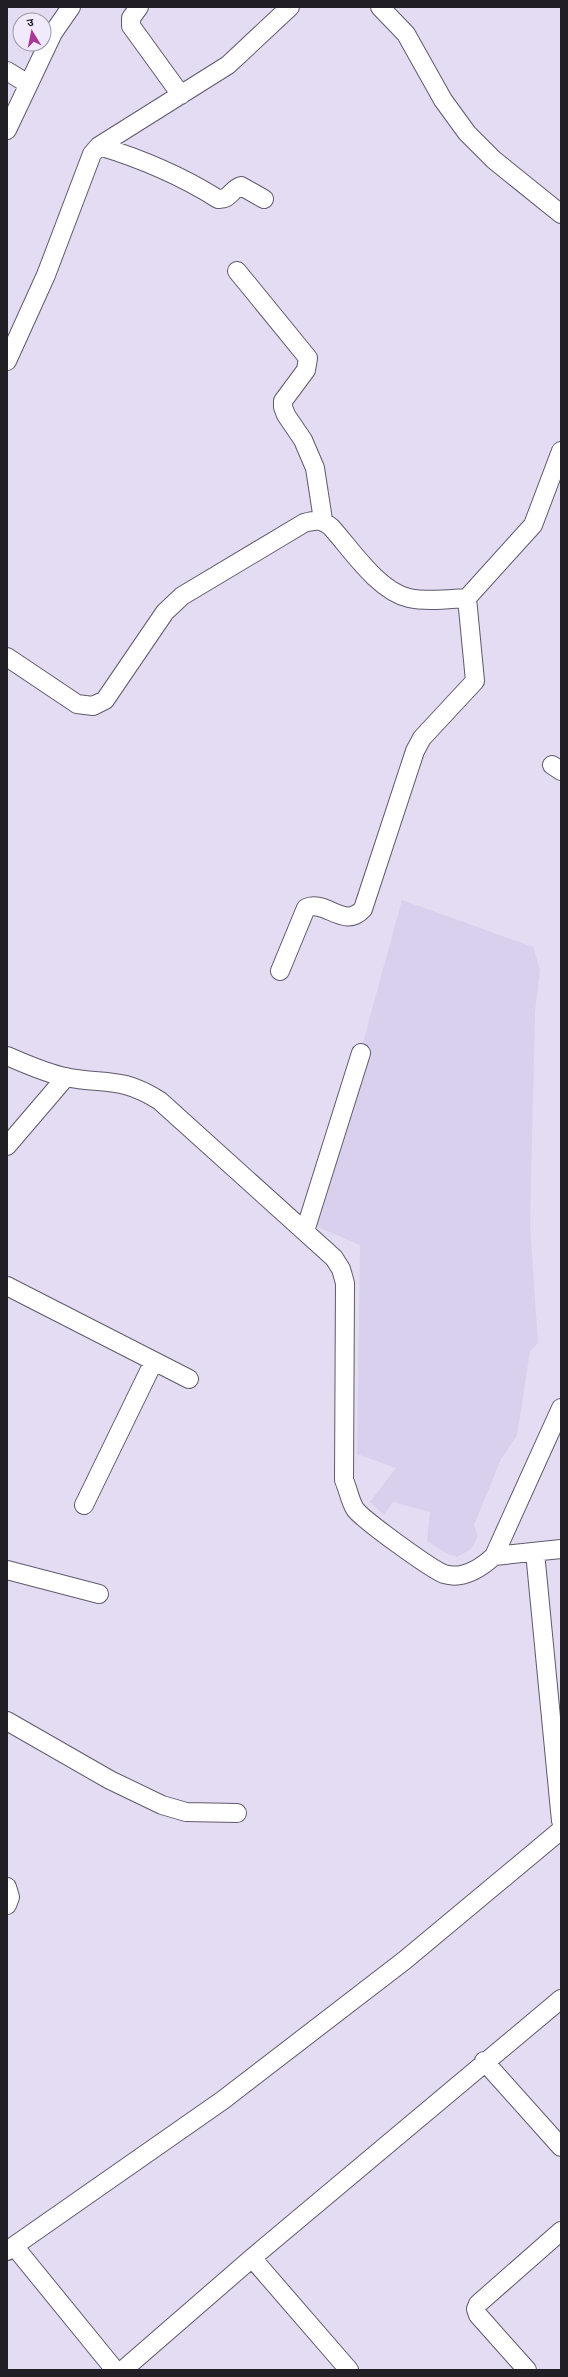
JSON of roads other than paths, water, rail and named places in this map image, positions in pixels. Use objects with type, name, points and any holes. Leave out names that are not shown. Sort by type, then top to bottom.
[{"type":"street","points":[[7,130],[53,33],[71,7]]},
{"type":"street","points":[[139,7],[131,18],[131,26],[181,95]]},
{"type":"street","points":[[7,361],[64,232],[86,164],[99,146],[181,95],[241,55],[290,7]]},
{"type":"street","points":[[380,7],[406,34],[443,100],[467,133],[494,160],[561,214]]},
{"type":"street","points":[[7,71],[28,84]]},
{"type":"street","points":[[99,146],[158,166],[193,183],[218,199],[228,197],[236,187],[241,186],[264,199]]},
{"type":"street","points":[[237,271],[308,358],[306,370],[284,401],[283,407],[286,415],[303,440],[315,468],[323,520],[382,585],[394,592],[409,598],[467,598]]},
{"type":"street","points":[[280,971],[306,908],[317,906],[347,918],[358,914],[363,909],[415,751],[422,738],[475,681],[467,598],[533,524],[561,451]]},
{"type":"street","points":[[7,657],[77,704],[93,706],[105,700],[165,612],[182,596],[304,523],[323,520]]},
{"type":"street","points":[[305,1231],[362,1053]]},
{"type":"street","points":[[7,1056],[66,1077],[129,1085],[155,1098],[334,1258],[341,1270],[345,1283],[344,1480],[355,1508],[369,1523],[444,1574],[460,1574],[479,1570],[494,1556],[561,1408]]},
{"type":"street","points":[[7,1146],[66,1077]]},
{"type":"street","points":[[7,1286],[189,1379]]},
{"type":"street","points":[[84,1505],[154,1361]]},
{"type":"street","points":[[494,1556],[561,1549]]},
{"type":"street","points":[[535,1552],[561,1821]]},
{"type":"street","points":[[7,1570],[99,1594]]},
{"type":"street","points":[[7,1721],[110,1780],[162,1805],[186,1812],[237,1813]]},
{"type":"street","points":[[115,2370],[10,2249],[223,2100],[405,1960],[561,1830]]},
{"type":"street","points":[[7,1887],[10,1897],[7,1905]]},
{"type":"street","points":[[123,2370],[252,2258],[484,2061],[561,1999]]},
{"type":"street","points":[[484,2061],[561,2147]]},
{"type":"street","points":[[526,2370],[478,2315],[476,2309],[478,2304],[560,2234]]},
{"type":"street","points":[[252,2258],[349,2370]]}]
